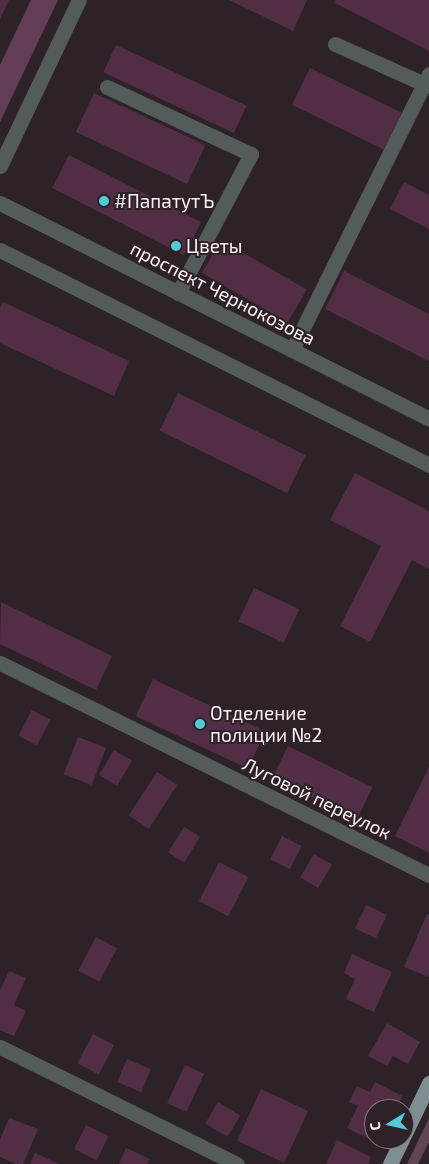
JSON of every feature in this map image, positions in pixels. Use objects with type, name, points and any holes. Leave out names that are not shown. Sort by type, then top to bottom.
[{"type":"main road","points":[[414,1114],[429,1083]]},
{"type":"main road","points":[[390,1164],[397,1149]]},
{"type":"street","points":[[0,166],[79,0]]},
{"type":"street","points":[[292,350],[426,78],[335,44]]},
{"type":"street","points":[[106,87],[251,154],[178,293]]},
{"type":"street","name":"проспект Чернокозова","points":[[0,203],[429,419]]},
{"type":"street","points":[[0,250],[429,464]]},
{"type":"street","name":"Луговой переулок","points":[[0,663],[429,875]]},
{"type":"street","points":[[0,1047],[237,1164]]},
{"type":"shaded area","points":[[31,0],[58,0],[0,122],[0,65]]},
{"type":"shaded area","points":[[429,1118],[429,1142],[418,1164],[407,1164]]},
{"type":"building","points":[[0,0],[9,0],[0,19]]},
{"type":"building","points":[[229,0],[307,0],[293,31]]},
{"type":"building","points":[[336,0],[429,0],[429,51],[335,3]]},
{"type":"building","points":[[116,45],[247,106],[234,133],[103,72]]},
{"type":"building","points":[[310,68],[402,113],[384,150],[292,105]]},
{"type":"building","points":[[94,93],[205,145],[187,184],[76,132]]},
{"type":"building","points":[[69,155],[201,222],[184,255],[52,188]]},
{"type":"building","points":[[404,182],[429,195],[429,229],[390,209]]},
{"type":"building","points":[[221,240],[307,290],[288,322],[202,273]]},
{"type":"building","points":[[344,271],[429,314],[429,361],[325,309]]},
{"type":"building","points":[[3,302],[129,361],[114,396],[0,343],[0,308]]},
{"type":"building","points":[[178,393],[306,455],[287,493],[160,431]]},
{"type":"building","points":[[355,473],[429,511],[429,569],[412,560],[370,642],[340,626],[381,546],[330,520]]},
{"type":"building","points":[[254,588],[299,609],[284,643],[238,622]]},
{"type":"building","points":[[1,602],[112,656],[96,690],[0,644]]},
{"type":"building","name":"Отделение полиции №2","points":[[153,679],[265,731],[248,769],[136,716]]},
{"type":"building","points":[[32,710],[51,720],[37,745],[18,736]]},
{"type":"building","points":[[78,737],[106,748],[92,785],[64,774]]},
{"type":"building","points":[[288,746],[372,787],[357,819],[273,777]]},
{"type":"building","points":[[114,750],[132,761],[117,786],[99,775]]},
{"type":"building","points":[[429,767],[429,853],[395,836]]},
{"type":"building","points":[[157,772],[177,785],[149,829],[129,816]]},
{"type":"building","points":[[184,827],[200,837],[184,863],[168,852]]},
{"type":"building","points":[[282,836],[302,846],[290,869],[270,859]]},
{"type":"building","points":[[314,854],[332,865],[318,888],[300,877]]},
{"type":"building","points":[[219,862],[248,877],[228,916],[199,901]]},
{"type":"building","points":[[366,905],[387,915],[376,938],[355,929]]},
{"type":"building","points":[[427,914],[429,915],[429,977],[404,967]]},
{"type":"building","points":[[96,937],[117,948],[99,982],[78,971]]},
{"type":"building","points":[[352,954],[392,972],[374,1012],[346,999],[355,979],[344,973]]},
{"type":"building","points":[[9,971],[26,978],[14,1005],[26,1011],[14,1036],[0,1030],[0,990]]},
{"type":"building","points":[[387,1023],[420,1042],[408,1064],[393,1056],[387,1066],[368,1056]]},
{"type":"building","points":[[93,1034],[114,1045],[99,1074],[78,1063]]},
{"type":"building","points":[[127,1059],[151,1069],[141,1092],[117,1082]]},
{"type":"building","points":[[185,1065],[204,1074],[186,1112],[167,1103]]},
{"type":"building","points":[[375,1082],[402,1096],[401,1099],[364,1099],[364,1136],[347,1128],[358,1106],[349,1102],[357,1086],[370,1092]]},
{"type":"building","points":[[261,1089],[308,1111],[284,1163],[237,1141]]},
{"type":"building","points":[[218,1102],[240,1115],[227,1137],[205,1123]]},
{"type":"building","points":[[9,1118],[38,1129],[23,1164],[16,1164],[0,1157],[0,1140]]},
{"type":"building","points":[[86,1125],[108,1136],[97,1160],[74,1149]]},
{"type":"building","points":[[337,1140],[371,1157],[368,1164],[326,1164]]},
{"type":"building","points":[[126,1148],[150,1159],[147,1164],[119,1164]]},
{"type":"building","points":[[35,1153],[59,1164],[30,1164]]},
{"type":"place","name":"#ПапатутЪ","points":[[104,201]]},
{"type":"place","name":"Цветы","points":[[176,246]]},
{"type":"place","name":"Отделение полиции №2","points":[[200,724]]}]
